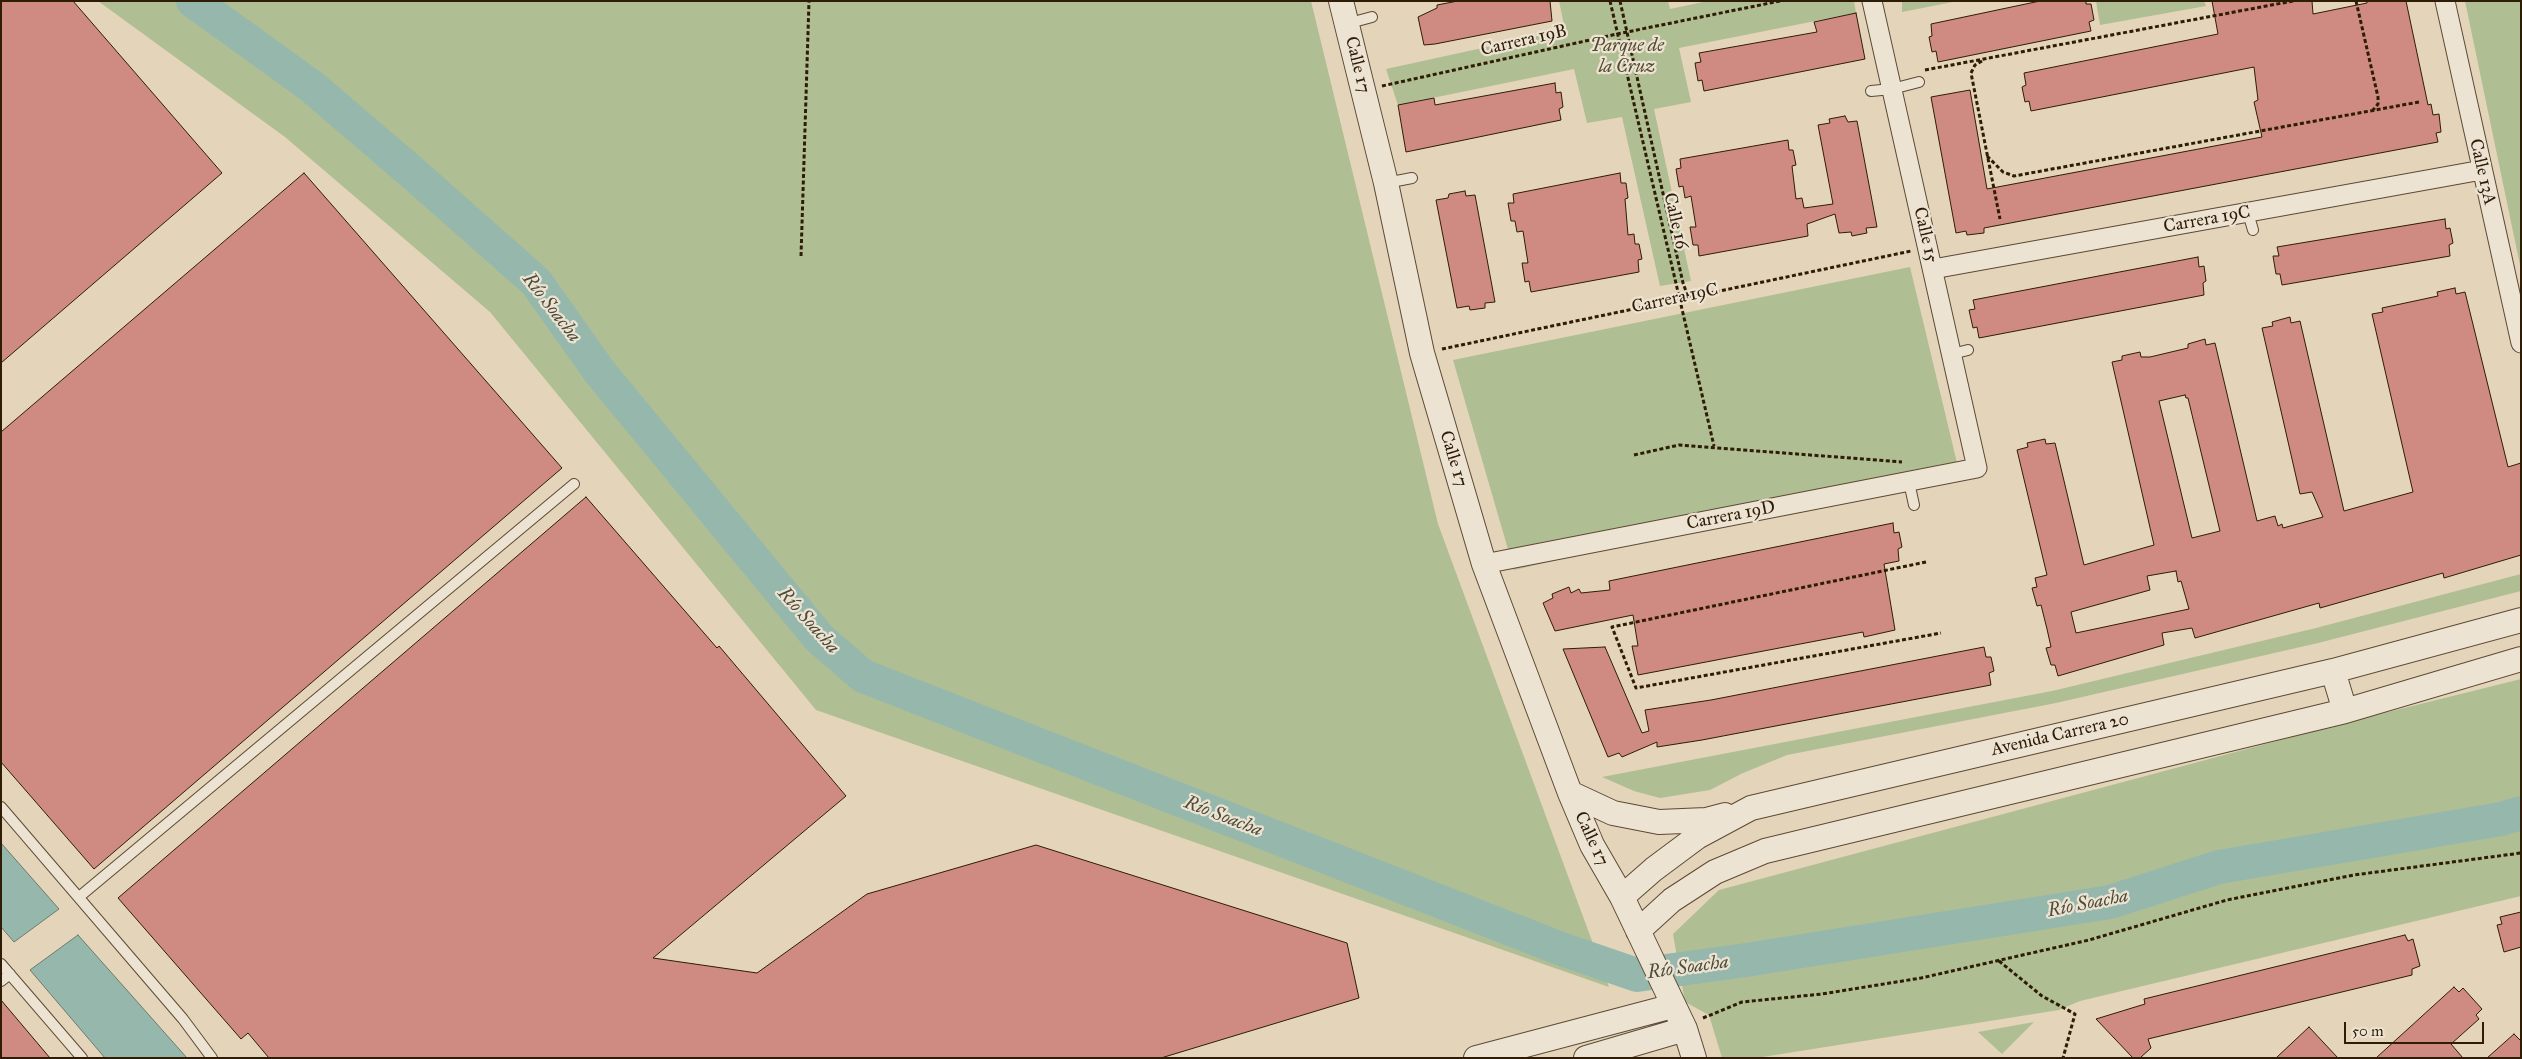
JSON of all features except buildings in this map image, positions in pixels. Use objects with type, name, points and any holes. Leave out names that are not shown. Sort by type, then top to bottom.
[{"type":"street","name":"Calle 15","points":[[1872,1],[1933,269],[1960,352],[1977,468]]},
{"type":"street","name":"Calle 13A","points":[[2445,1],[2521,343]]},
{"type":"street","name":"Calle 17","points":[[1344,12],[1386,183],[1422,353],[1484,564],[1570,793],[1592,845],[1622,897],[1669,997]]},
{"type":"street","name":"Carrera 19C","points":[[1933,269],[2251,222],[2482,170]]},
{"type":"street","name":"Carrera 19D","points":[[1484,564],[1977,468]]},
{"type":"street","name":"Avenida Carrera 20","points":[[1622,897],[1654,868],[1697,837],[1751,808],[2333,671],[2521,620]]},
{"type":"street","points":[[1638,931],[1672,900],[1715,872],[1765,851],[2345,711],[2521,659]]},
{"type":"street","points":[[2333,671],[2345,711]]},
{"type":"street","points":[[1570,793],[1613,813],[1659,822],[1706,820],[1751,808]]},
{"type":"street","points":[[1476,1058],[1669,997],[1686,1029],[1694,1058]]},
{"type":"street","points":[[1586,1058],[1686,1029]]},
{"type":"lane","points":[[1344,12],[1372,18]]},
{"type":"lane","points":[[1871,91],[1892,89],[1919,82]]},
{"type":"lane","points":[[1386,183],[1412,178]]},
{"type":"lane","points":[[1909,482],[1914,506]]},
{"type":"lane","points":[[78,897],[574,484]]},
{"type":"lane","points":[[1,807],[183,1019],[212,1058]]},
{"type":"lane","points":[[1,964],[5,978],[82,1058]]},
{"type":"path","points":[[801,256],[809,1]]},
{"type":"path","name":"Calle 16","points":[[1610,1],[1714,446]]},
{"type":"path","points":[[1620,1],[1688,296]]},
{"type":"path","name":"Carrera 19B","points":[[1363,88],[1390,85],[1617,34],[1780,1]]},
{"type":"path","points":[[1919,82],[1924,70],[2293,1]]},
{"type":"path","points":[[2356,1],[2378,97],[2378,104],[2373,110]]},
{"type":"path","points":[[1985,60],[1975,65],[1971,73],[2000,219]]},
{"type":"path","points":[[1988,156],[2003,172],[2014,176],[2419,102]]},
{"type":"path","name":"Carrera 19C","points":[[1422,353],[1928,247]]},
{"type":"path","points":[[1634,455],[1679,445],[1714,446],[1909,463]]},
{"type":"path","points":[[1926,562],[1612,628],[1636,688],[1941,633]]},
{"type":"path","points":[[1686,1029],[1709,1015],[1742,1002],[1822,994],[1921,978],[2089,940],[2236,898],[2354,875],[2521,853]]},
{"type":"path","points":[[1999,960],[2042,996],[2075,1014],[2063,1058]]},
{"type":"green space","points":[[98,1],[1311,1],[1438,524],[1609,987],[816,710],[490,312],[285,137]]},
{"type":"green space","name":"Parque de la Cruz","points":[[1559,1],[1668,1],[1670,9],[1708,1],[1854,1],[1856,13],[1679,48],[1691,102],[1654,109],[1691,281],[1660,286],[1622,117],[1587,123],[1574,69],[1398,105],[1386,69],[1565,30]]},
{"type":"green space","points":[[1902,1],[1958,1],[1902,12]]},
{"type":"green space","points":[[2096,1],[2204,1],[2206,6],[2100,25]]},
{"type":"green space","points":[[2465,1],[2521,1],[2521,270]]},
{"type":"green space","points":[[1910,267],[1958,467],[1514,570],[1453,360]]},
{"type":"green space","points":[[2521,574],[2521,591],[2318,643],[2056,703],[1787,755],[1743,773],[1710,790],[1660,798],[1634,791],[1602,777],[2052,691],[2316,628]]},
{"type":"green space","points":[[2521,679],[2521,896],[2080,1001],[2059,1010],[1756,1058],[1722,1058],[1709,1015],[1685,1002],[1673,934],[1719,890],[2344,723]]},
{"type":"green space","points":[[2034,1022],[2002,1054],[1978,1032]]},
{"type":"water","points":[[1,843],[59,909],[14,942],[1,927]]},
{"type":"water","points":[[78,935],[187,1058],[105,1058],[30,970]]},
{"type":"waterway","name":"Río Soacha","points":[[193,1],[311,86],[536,282],[599,371],[819,638],[863,676],[1564,950],[1637,975],[1746,960],[2110,902],[2219,867],[2501,819],[2521,813]]}]
